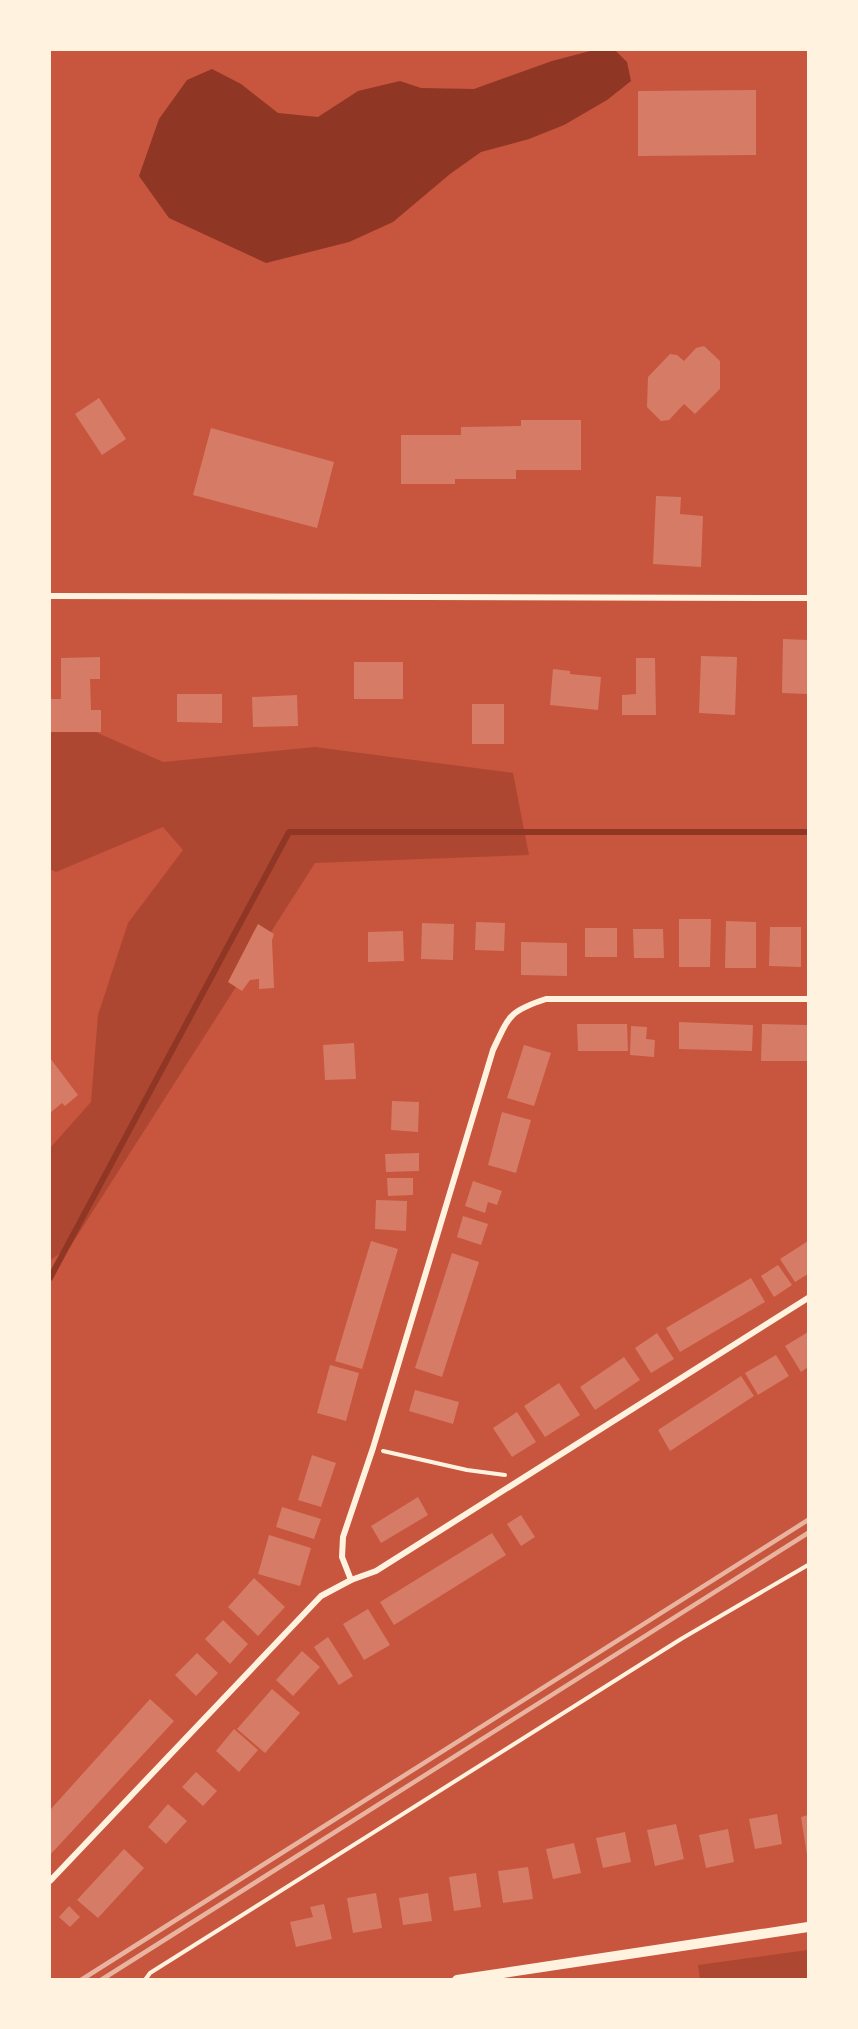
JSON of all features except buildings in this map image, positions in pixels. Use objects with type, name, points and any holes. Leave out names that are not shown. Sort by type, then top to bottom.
[{"type":"street","points":[[50,596],[808,598]]},
{"type":"street","points":[[351,1580],[342,1557],[343,1536],[373,1448],[493,1050],[507,1020],[522,1006],[546,999],[808,999]]},
{"type":"street","points":[[50,1881],[295,1620],[321,1596],[351,1580],[376,1571],[808,1298]]},
{"type":"street","points":[[457,1980],[808,1927]]},
{"type":"path","points":[[373,1448],[467,1470],[527,1477]]},
{"type":"path","points":[[145,1980],[150,1973],[460,1777],[681,1639],[808,1565]]},
{"type":"shaded area","points":[[594,50],[616,51],[627,62],[631,81],[607,100],[564,125],[529,139],[481,152],[450,174],[393,222],[349,242],[266,263],[169,218],[139,176],[159,119],[187,80],[212,69],[241,84],[278,113],[318,117],[358,91],[400,81],[421,88],[474,89],[552,61]]},
{"type":"shaded area","points":[[62,717],[163,762],[315,747],[513,773],[529,855],[315,863],[70,1247],[50,1260],[50,1148],[91,1102],[98,1015],[128,923],[183,850],[163,827],[56,872],[50,869],[50,718]]},
{"type":"shaded area","points":[[808,1950],[808,1979],[700,1979],[698,1965]]},
{"type":"waterway","points":[[50,1278],[289,832],[808,832]]},
{"type":"railway","points":[[81,1980],[808,1520]]},
{"type":"railway","points":[[101,1980],[808,1533]]}]
